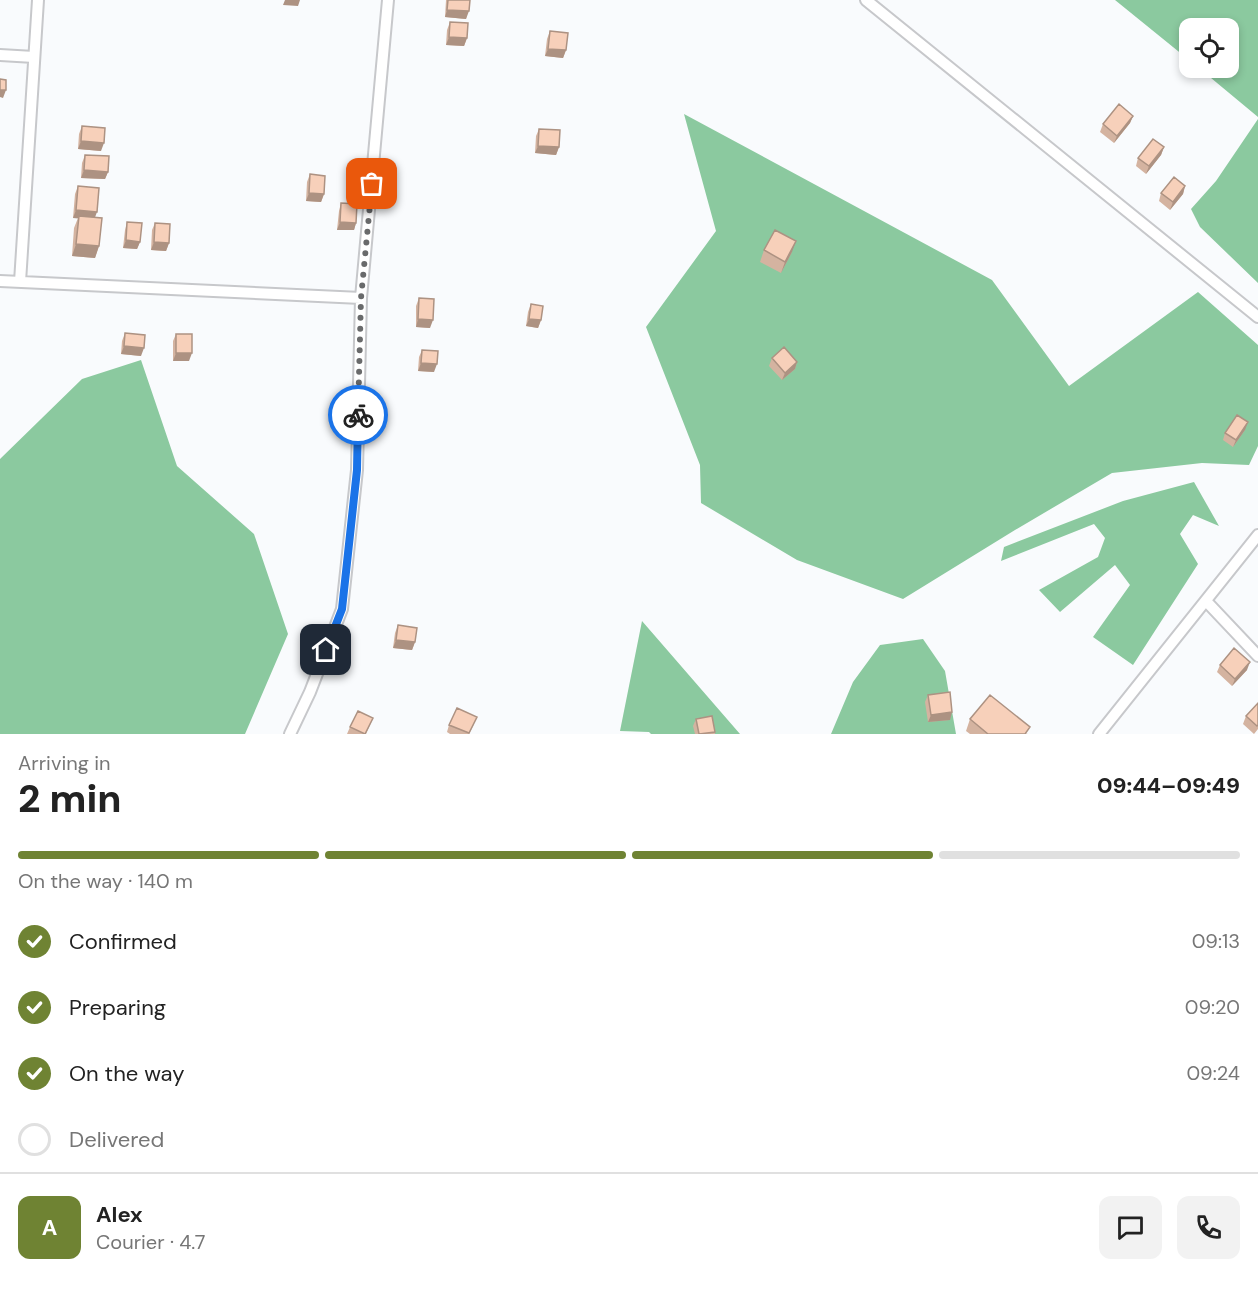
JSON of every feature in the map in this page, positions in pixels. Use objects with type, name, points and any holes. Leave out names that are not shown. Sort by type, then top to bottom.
[{"type":"street","points":[[20,282],[38,0]]},
{"type":"street","points":[[290,734],[310,692],[342,609],[357,470],[361,298],[388,0]]},
{"type":"street","points":[[866,0],[1258,317]]},
{"type":"street","points":[[0,55],[34,57]]},
{"type":"street","points":[[0,281],[361,298]]},
{"type":"street","points":[[1099,734],[1258,535]]},
{"type":"street","points":[[1206,601],[1258,657]]},
{"type":"green space","points":[[1115,0],[1258,0],[1258,117],[1211,78],[1239,78],[1239,18],[1179,18],[1179,52]]},
{"type":"green space","points":[[684,114],[992,280],[1069,386],[1198,292],[1258,345],[1258,446],[1249,465],[1202,463],[1112,473],[903,599],[797,560],[701,503],[700,465],[646,327],[716,231]]},
{"type":"green space","points":[[1258,119],[1258,283],[1200,227],[1191,209],[1216,181]]},
{"type":"green space","points":[[141,360],[177,466],[254,534],[288,634],[245,734],[0,734],[0,459],[82,379]]},
{"type":"green space","points":[[1194,482],[1219,526],[1193,515],[1180,534],[1198,564],[1133,665],[1093,637],[1130,585],[1115,565],[1060,612],[1039,590],[1098,557],[1105,538],[1094,524],[1001,561],[1004,547],[1123,501]]},
{"type":"green space","points":[[642,621],[740,734],[651,734],[620,731]]},
{"type":"green space","points":[[923,639],[945,671],[956,734],[831,734],[853,682],[880,645]]},
{"type":"building","points":[[448,0],[470,0],[469,11],[447,10]]},
{"type":"building","points":[[450,22],[468,23],[467,38],[449,37]]},
{"type":"building","points":[[550,31],[568,33],[566,50],[548,49]]},
{"type":"building","points":[[0,79],[6,80],[6,90],[0,90]]},
{"type":"building","points":[[1119,104],[1133,116],[1117,136],[1103,124]]},
{"type":"building","points":[[82,126],[105,128],[104,143],[81,141]]},
{"type":"building","points":[[539,129],[560,130],[559,147],[538,146]]},
{"type":"building","points":[[1153,139],[1164,147],[1149,166],[1138,158]]},
{"type":"building","points":[[85,155],[109,156],[108,172],[84,170]]},
{"type":"building","points":[[310,174],[325,176],[324,194],[309,193]]},
{"type":"building","points":[[1174,177],[1185,186],[1173,202],[1161,193]]},
{"type":"building","points":[[78,186],[99,188],[97,212],[76,210]]},
{"type":"building","points":[[341,203],[357,204],[356,223],[340,222]]},
{"type":"building","points":[[79,216],[102,218],[99,246],[76,244]]},
{"type":"building","points":[[127,222],[142,223],[140,242],[126,240]]},
{"type":"building","points":[[155,223],[170,224],[169,243],[154,242]]},
{"type":"building","points":[[775,230],[796,241],[785,262],[764,250]]},
{"type":"building","points":[[419,298],[434,299],[433,320],[418,319]]},
{"type":"building","points":[[531,304],[543,306],[541,320],[529,319]]},
{"type":"building","points":[[125,333],[145,335],[144,348],[124,346]]},
{"type":"building","points":[[176,334],[192,334],[192,353],[176,353]]},
{"type":"building","points":[[784,347],[797,362],[785,373],[772,358]]},
{"type":"building","points":[[422,350],[438,351],[437,364],[421,363]]},
{"type":"building","points":[[1237,415],[1248,422],[1236,440],[1225,433]]},
{"type":"building","points":[[398,625],[417,628],[415,642],[396,640]]},
{"type":"building","points":[[1234,648],[1250,662],[1235,679],[1220,665]]},
{"type":"building","points":[[950,692],[952,712],[931,715],[928,695]]},
{"type":"building","points":[[990,695],[1030,727],[1025,734],[988,734],[970,719]]},
{"type":"building","points":[[1258,703],[1258,725],[1257,726],[1246,716]]},
{"type":"building","points":[[457,708],[477,717],[469,733],[449,725]]},
{"type":"building","points":[[358,711],[373,718],[365,734],[350,727]]},
{"type":"building","points":[[712,716],[715,732],[699,734],[696,719]]},
{"type":"way so far","points":[[358,415],[361,298],[372,184]]},
{"type":"route","points":[[326,650],[342,609],[357,470],[358,415]]}]
